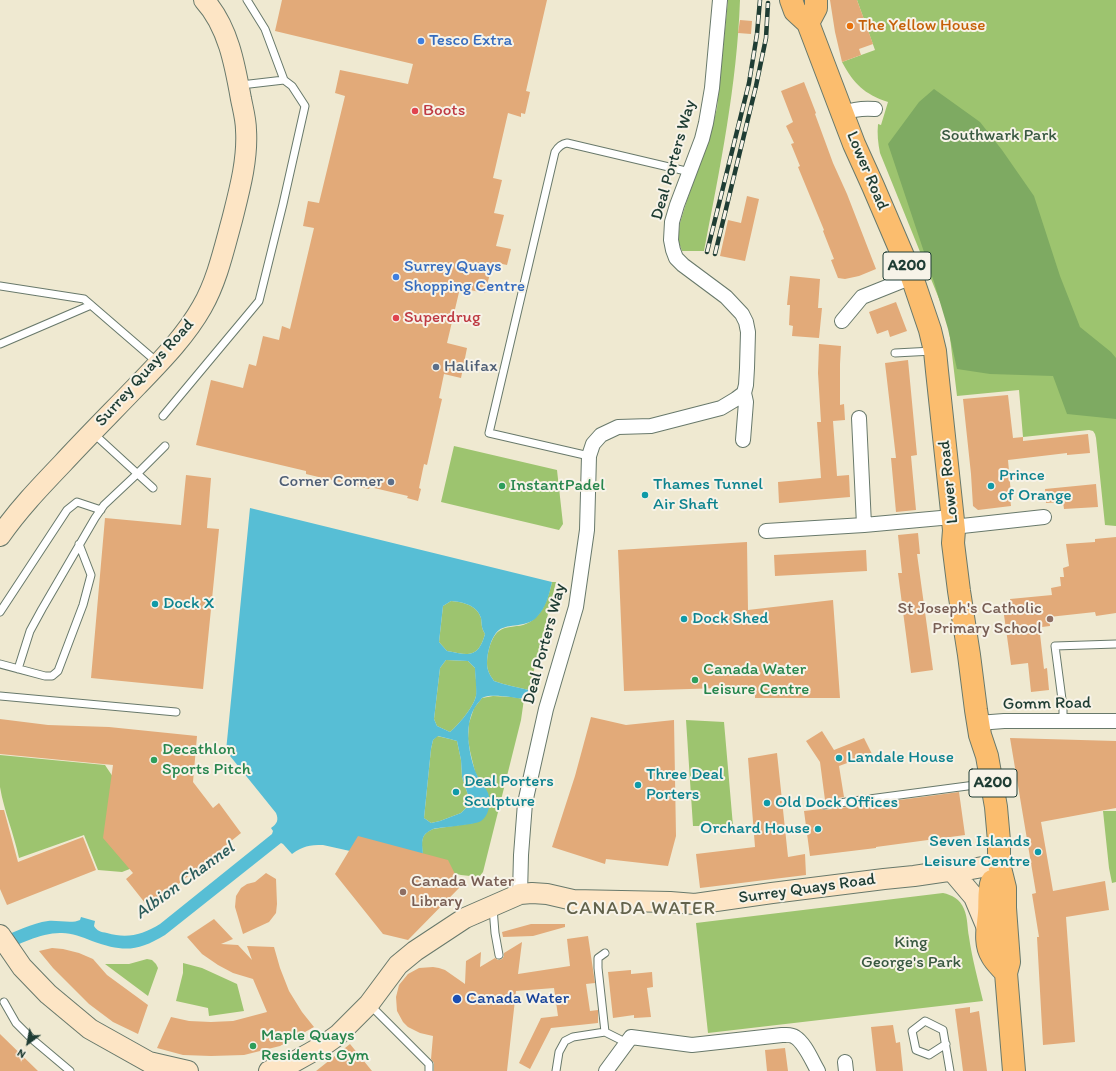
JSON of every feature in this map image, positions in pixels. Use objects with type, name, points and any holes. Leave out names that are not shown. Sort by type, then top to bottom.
[{"type":"main road","name":"Lower Road","points":[[791,0],[795,11],[808,23],[820,59],[843,113],[854,144],[874,186],[912,277],[935,351],[954,530],[953,543],[969,655],[970,693],[993,783],[999,841],[999,864]]},
{"type":"main road","points":[[808,23],[816,8],[816,0]]},
{"type":"main road","name":"A200","points":[[999,864],[990,887],[987,928],[988,943],[992,956],[1006,973]]},
{"type":"main road","name":"A200","points":[[999,864],[1005,888],[1004,908],[1009,962],[1006,973],[1014,1071]]},
{"type":"street","name":"Surrey Quays Road","points":[[0,536],[27,501],[158,364],[188,329],[203,306],[214,281],[224,252],[243,172],[246,149],[246,129],[238,86],[226,37],[218,20],[204,0]]},
{"type":"street","name":"Deal Porters Way","points":[[720,0],[712,88],[706,123],[702,140],[677,205],[671,232],[673,250],[676,258],[683,265],[726,297],[742,314],[746,322],[748,332],[748,368],[744,392],[746,402],[743,440]]},
{"type":"street","name":"Lower Road","points":[[843,113],[854,110],[875,109]]},
{"type":"street","points":[[842,321],[862,297],[912,277]]},
{"type":"street","name":"Deal Porters Way","points":[[520,894],[525,803],[546,709],[576,607],[587,530],[590,456],[593,444],[601,436],[618,427],[651,426],[715,410],[732,403],[744,392]]},
{"type":"street","points":[[859,418],[864,525]]},
{"type":"street","points":[[766,531],[1044,517]]},
{"type":"street","name":"Gomm Road","points":[[978,723],[1004,721],[1116,721]]},
{"type":"street","name":"Surrey Quays Road","points":[[270,1071],[292,1063],[324,1045],[338,1035],[369,1004],[398,965],[415,951],[465,918],[520,894],[547,894],[573,900],[695,904],[999,864]]},
{"type":"street","points":[[952,870],[974,897],[987,928]]},
{"type":"street","points":[[0,935],[22,967],[48,994],[90,1029],[146,1066],[188,1071]]},
{"type":"street","points":[[606,1071],[631,1037],[692,1045],[782,1034],[795,1037],[803,1044],[818,1071]]},
{"type":"lane","points":[[163,416],[259,301],[305,106],[292,86],[284,80],[265,29],[247,0]]},
{"type":"lane","points":[[238,86],[284,80]]},
{"type":"lane","points":[[590,456],[489,433],[555,152],[562,144],[567,143],[690,172]]},
{"type":"lane","points":[[0,286],[84,299],[158,364]]},
{"type":"lane","points":[[0,344],[91,305]]},
{"type":"lane","points":[[895,353],[935,351]]},
{"type":"lane","points":[[92,432],[153,488]]},
{"type":"lane","points":[[18,669],[30,631],[95,518],[104,505],[165,446]]},
{"type":"lane","points":[[0,612],[67,510],[77,502],[101,510]]},
{"type":"lane","points":[[0,664],[45,676],[52,676],[58,671],[83,605],[91,575],[79,544]]},
{"type":"lane","points":[[1063,721],[1063,707],[1055,646],[1116,644]]},
{"type":"lane","points":[[0,696],[176,712]]},
{"type":"lane","points":[[824,805],[993,783]]},
{"type":"lane","points":[[493,905],[495,934],[499,955]]},
{"type":"lane","points":[[605,953],[598,958],[598,968],[605,1032]]},
{"type":"lane","points":[[4,1002],[16,1023],[32,1039],[70,1071]]},
{"type":"lane","points":[[369,1004],[429,1064],[429,1071]]},
{"type":"lane","points":[[946,1044],[929,1055],[916,1050],[912,1032],[925,1021],[943,1030],[946,1044],[950,1071]]},
{"type":"lane","points":[[556,1071],[559,1052],[566,1041],[573,1037],[605,1032],[627,1043]]},
{"type":"green space","points":[[728,0],[740,0],[738,32],[732,95],[716,189],[704,251],[682,251],[678,240],[680,223],[709,140],[717,108]]},
{"type":"green space","name":"Southwark Park","points":[[857,0],[1116,0],[1116,526],[1105,525],[1096,438],[1093,431],[1089,430],[1023,437],[1019,390],[957,396],[948,321],[880,153],[878,124],[881,125],[888,102],[866,92],[860,87],[842,62],[875,50]]},
{"type":"green space","points":[[934,89],[980,122],[1002,150],[1034,196],[1060,276],[1080,327],[1111,352],[1116,358],[1116,419],[1067,414],[1053,376],[990,374],[957,369],[948,329],[934,282],[888,144],[919,102]]},
{"type":"green space","name":"InstantPadel","points":[[454,446],[557,470],[563,524],[559,530],[441,502]]},
{"type":"green space","points":[[552,582],[556,582],[529,690],[494,681],[487,666],[489,649],[493,638],[501,629],[523,625],[535,618],[543,608]]},
{"type":"green space","points":[[451,601],[465,603],[473,607],[481,618],[482,628],[485,634],[479,648],[471,653],[461,654],[447,651],[439,642],[443,606]]},
{"type":"green space","points":[[446,660],[468,661],[475,668],[477,686],[477,693],[472,706],[450,732],[437,726],[434,719],[440,668]]},
{"type":"green space","points":[[493,696],[524,699],[521,720],[483,872],[479,877],[461,875],[448,872],[423,856],[422,840],[425,834],[433,829],[473,823],[480,781],[475,772],[470,751],[468,739],[469,723],[474,708],[482,698]]},
{"type":"green space","points":[[686,720],[724,722],[733,826],[693,826]]},
{"type":"green space","points":[[437,736],[457,741],[461,760],[462,777],[470,801],[468,806],[461,813],[431,823],[424,818],[431,749],[433,740]]},
{"type":"green space","points":[[0,755],[105,765],[115,780],[140,865],[122,872],[98,870],[84,835],[19,858],[0,787]]},
{"type":"green space","points":[[1103,811],[1116,811],[1116,882],[1112,883],[1109,868]]},
{"type":"green space","name":"King George's Park","points":[[943,893],[953,896],[958,900],[965,912],[968,934],[983,1001],[708,1033],[696,923]]},
{"type":"green space","points":[[147,959],[152,960],[158,968],[148,996],[105,964],[129,964]]},
{"type":"green space","points":[[183,963],[202,968],[237,984],[244,1011],[209,1016],[208,1008],[176,1001],[183,973]]},
{"type":"water","points":[[250,508],[552,582],[545,606],[536,618],[527,623],[499,630],[493,638],[489,649],[487,666],[494,681],[529,690],[524,699],[496,696],[482,698],[473,710],[470,719],[468,737],[469,746],[476,773],[490,799],[487,813],[481,821],[478,822],[433,829],[429,831],[424,836],[422,842],[422,867],[323,845],[306,846],[292,854],[281,843],[165,935],[146,945],[130,948],[113,947],[73,934],[54,933],[30,940],[0,952],[0,938],[30,926],[48,921],[73,922],[80,920],[81,917],[95,921],[94,926],[99,931],[121,936],[134,935],[147,931],[160,924],[272,834],[273,831],[271,828],[275,825],[277,820],[276,813],[226,751]],"holes":[[[451,601],[465,603],[473,607],[481,618],[482,628],[485,634],[479,648],[471,653],[461,654],[447,651],[439,642],[443,606]],[[446,660],[468,661],[475,668],[476,696],[472,706],[465,716],[450,732],[437,726],[434,719],[440,668]],[[438,736],[457,741],[461,760],[462,777],[470,801],[468,806],[461,813],[431,823],[424,818],[433,740]]]},
{"type":"building","name":"Surrey Quays Shopping Centre","points":[[282,0],[547,0],[526,91],[530,92],[525,114],[521,113],[521,117],[508,113],[493,178],[502,180],[494,213],[504,215],[496,246],[511,249],[507,265],[493,262],[485,293],[460,288],[447,343],[467,348],[461,378],[444,374],[439,398],[442,399],[427,465],[424,464],[418,501],[407,498],[408,496],[370,487],[369,489],[306,474],[306,471],[196,445],[211,380],[243,388],[249,364],[256,366],[263,336],[279,340],[282,326],[290,329],[314,228],[303,226],[308,201],[319,203],[345,96],[335,93],[340,70],[408,84],[413,64],[275,31]]},
{"type":"building","name":"The Yellow House","points":[[830,0],[857,0],[873,44],[859,49],[861,55],[842,62],[835,32]]},
{"type":"building","points":[[740,20],[752,21],[751,34],[738,33]]},
{"type":"building","points":[[804,82],[833,163],[847,194],[876,269],[859,276],[845,279],[838,278],[831,260],[834,259],[823,231],[824,230],[798,167],[800,166],[791,144],[794,143],[786,126],[793,122],[781,91]]},
{"type":"building","points":[[747,196],[759,199],[745,261],[720,256],[728,220],[741,223]]},
{"type":"building","points":[[790,276],[820,279],[818,308],[822,308],[819,338],[792,336],[793,326],[789,325],[790,305],[787,305]]},
{"type":"building","points":[[896,302],[907,331],[890,337],[888,330],[877,334],[869,312]]},
{"type":"building","points":[[819,344],[841,346],[840,405],[844,404],[845,420],[833,421],[837,476],[849,475],[850,497],[779,503],[778,482],[821,478],[817,422],[821,422],[818,373]]},
{"type":"building","points":[[908,360],[917,455],[911,456],[916,510],[896,512],[891,458],[896,458],[885,363]]},
{"type":"building","points":[[1008,395],[1013,438],[1023,437],[1023,441],[1088,434],[1090,453],[1067,455],[1067,453],[1008,460],[1011,506],[978,510],[973,506],[963,399]]},
{"type":"building","name":"Dock X","points":[[186,475],[211,478],[207,528],[219,529],[203,689],[91,678],[105,518],[181,525]]},
{"type":"building","points":[[1096,484],[1098,507],[1064,509],[1063,502],[1046,503],[1045,489]]},
{"type":"building","points":[[918,533],[920,554],[917,554],[933,670],[911,673],[898,573],[902,573],[898,535]]},
{"type":"building","points":[[1116,537],[1116,613],[1096,616],[1095,612],[1049,617],[1050,626],[1042,627],[1042,633],[1040,634],[1044,669],[1047,668],[1049,690],[1031,692],[1028,663],[1011,665],[1004,615],[1013,614],[1010,599],[1052,595],[1051,588],[1061,586],[1060,577],[1064,577],[1063,568],[1069,566],[1066,544],[1095,542],[1095,539]]},
{"type":"building","name":"Dock Shed","points":[[747,542],[748,610],[833,600],[840,698],[755,698],[755,687],[624,691],[618,550]]},
{"type":"building","points":[[866,550],[867,571],[775,576],[774,555]]},
{"type":"building","name":"Three Deal Porters","points":[[591,717],[626,725],[674,720],[676,836],[668,866],[606,859],[605,864],[552,847],[575,776]]},
{"type":"building","points":[[0,719],[48,725],[109,727],[197,736],[193,782],[213,808],[219,803],[241,833],[149,908],[126,879],[133,873],[103,838],[113,765],[0,754]]},
{"type":"building","name":"Landale House","points":[[822,731],[834,750],[864,738],[872,754],[839,766],[844,797],[825,800],[820,762],[806,741]]},
{"type":"building","name":"Seven Islands Leisure Centre","points":[[1010,738],[1116,741],[1116,808],[1041,822],[1053,891],[1105,881],[1109,910],[1066,917],[1075,1042],[1043,1045],[1037,937],[1039,937],[1032,894],[1036,893]]},
{"type":"building","name":"Old Dock Offices","points":[[777,753],[788,857],[805,854],[806,875],[700,888],[696,854],[755,847],[748,758]]},
{"type":"building","points":[[959,792],[965,835],[810,856],[804,811],[825,810]]},
{"type":"building","points":[[0,810],[4,810],[18,862],[83,837],[96,870],[7,905],[0,889]]},
{"type":"building","name":"Canada Water Library","points":[[358,836],[448,860],[461,886],[408,940],[383,934],[335,874]]},
{"type":"building","points":[[266,873],[276,879],[276,913],[269,922],[243,934],[235,907],[236,896],[241,888],[247,884],[255,882]]},
{"type":"building","points":[[214,919],[233,939],[221,944],[238,945],[252,960],[247,946],[274,947],[289,991],[302,1012],[314,1027],[280,1046],[244,1055],[183,1055],[157,1048],[171,1017],[189,1021],[233,1021],[267,1012],[253,979],[233,973],[218,965],[202,954],[187,937]]},
{"type":"building","points":[[531,924],[565,924],[565,927],[533,936],[503,937],[502,932]]},
{"type":"building","points":[[588,936],[595,983],[586,984],[590,1011],[598,1010],[598,1023],[551,1028],[530,1069],[519,1063],[541,1018],[558,1016],[554,988],[516,991],[507,1071],[434,1071],[434,1063],[431,1059],[433,1036],[420,1033],[408,1027],[403,1022],[397,1011],[396,997],[399,985],[408,974],[419,968],[433,967],[445,970],[465,984],[466,961],[481,952],[480,967],[495,958],[498,960],[502,959],[504,953],[522,942],[518,974],[570,966],[567,939]]},
{"type":"building","points":[[52,948],[79,953],[93,959],[107,975],[148,1005],[138,1034],[113,1022],[89,1004],[53,968],[39,951]]},
{"type":"building","points":[[631,970],[631,974],[652,972],[653,987],[647,988],[651,1017],[634,1018],[634,1015],[613,1018],[608,972]]},
{"type":"building","points":[[970,1007],[970,1013],[979,1011],[987,1071],[963,1071],[955,1009]]},
{"type":"building","points":[[893,1025],[896,1043],[900,1042],[903,1071],[876,1071],[871,1027]]},
{"type":"building","points":[[0,1034],[38,1071],[0,1071]]},
{"type":"building","points":[[350,1044],[372,1071],[316,1071]]},
{"type":"building","points":[[785,1048],[788,1071],[767,1071],[765,1050]]},
{"type":"railway","points":[[707,252],[749,83],[757,34],[760,0]]},
{"type":"railway","points":[[715,254],[756,86],[766,38],[768,3]]},
{"type":"place","name":"The Yellow House","points":[[850,26]]},
{"type":"place","name":"Tesco Extra","points":[[421,41]]},
{"type":"place","name":"Boots","points":[[415,111]]},
{"type":"place","name":"Surrey Quays Shopping Centre","points":[[396,277]]},
{"type":"place","name":"Superdrug","points":[[396,318]]},
{"type":"place","name":"Halifax","points":[[436,367]]},
{"type":"place","name":"Corner Corner","points":[[391,482]]},
{"type":"place","name":"InstantPadel","points":[[502,486]]},
{"type":"place","name":"Prince of Orange","points":[[991,486]]},
{"type":"place","name":"Thames Tunnel Air Shaft","points":[[645,495]]},
{"type":"place","name":"Dock X","points":[[155,604]]},
{"type":"place","name":"Dock Shed","points":[[684,619]]},
{"type":"place","name":"St Joseph's Catholic Primary School","points":[[1050,619]]},
{"type":"place","name":"Canada Water Leisure Centre","points":[[695,680]]},
{"type":"place","name":"Landale House","points":[[839,758]]},
{"type":"place","name":"Decathlon Sports Pitch","points":[[154,760]]},
{"type":"place","name":"Three Deal Porters","points":[[638,785]]},
{"type":"place","name":"Deal Porters Sculpture","points":[[456,792]]},
{"type":"place","name":"Old Dock Offices","points":[[767,803]]},
{"type":"place","name":"Orchard House","points":[[818,829]]},
{"type":"place","name":"Seven Islands Leisure Centre","points":[[1038,852]]},
{"type":"place","name":"Canada Water Library","points":[[403,892]]},
{"type":"place","name":"Canada Water","points":[[457,999]]},
{"type":"place","name":"Maple Quays Residents Gym","points":[[253,1046]]},
{"type":"district","name":"CANADA WATER","points":[[641,909]]},
{"type":"water label","name":"Albion Channel","points":[[185,881]]}]
